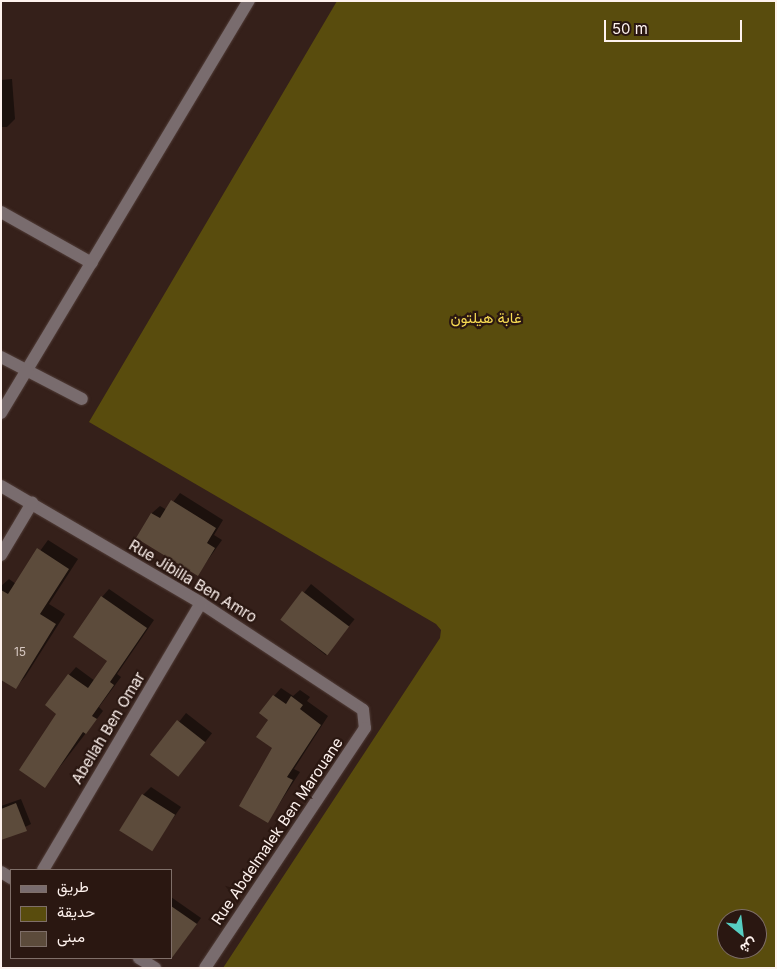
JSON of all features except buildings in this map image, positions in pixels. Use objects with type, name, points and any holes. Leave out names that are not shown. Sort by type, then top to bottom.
[{"type":"street","points":[[1,414],[249,1]]},
{"type":"street","points":[[1,212],[92,263]]},
{"type":"street","points":[[1,357],[26,372],[82,399]]},
{"type":"street","name":"Rue Jibilla Ben Amro","points":[[1,486],[200,603],[363,710]]},
{"type":"street","points":[[1,555],[32,503]]},
{"type":"street","name":"Abellah Ben Omar","points":[[43,869],[200,603]]},
{"type":"street","name":"Rue Abdelmalek Ben Marouane","points":[[205,968],[365,728],[363,710]]},
{"type":"street","points":[[141,959],[155,968]]},
{"type":"green space","name":"غابة هيلتون","points":[[337,1],[776,1],[776,968],[223,968],[440,638],[441,630],[436,624],[89,422]]}]
